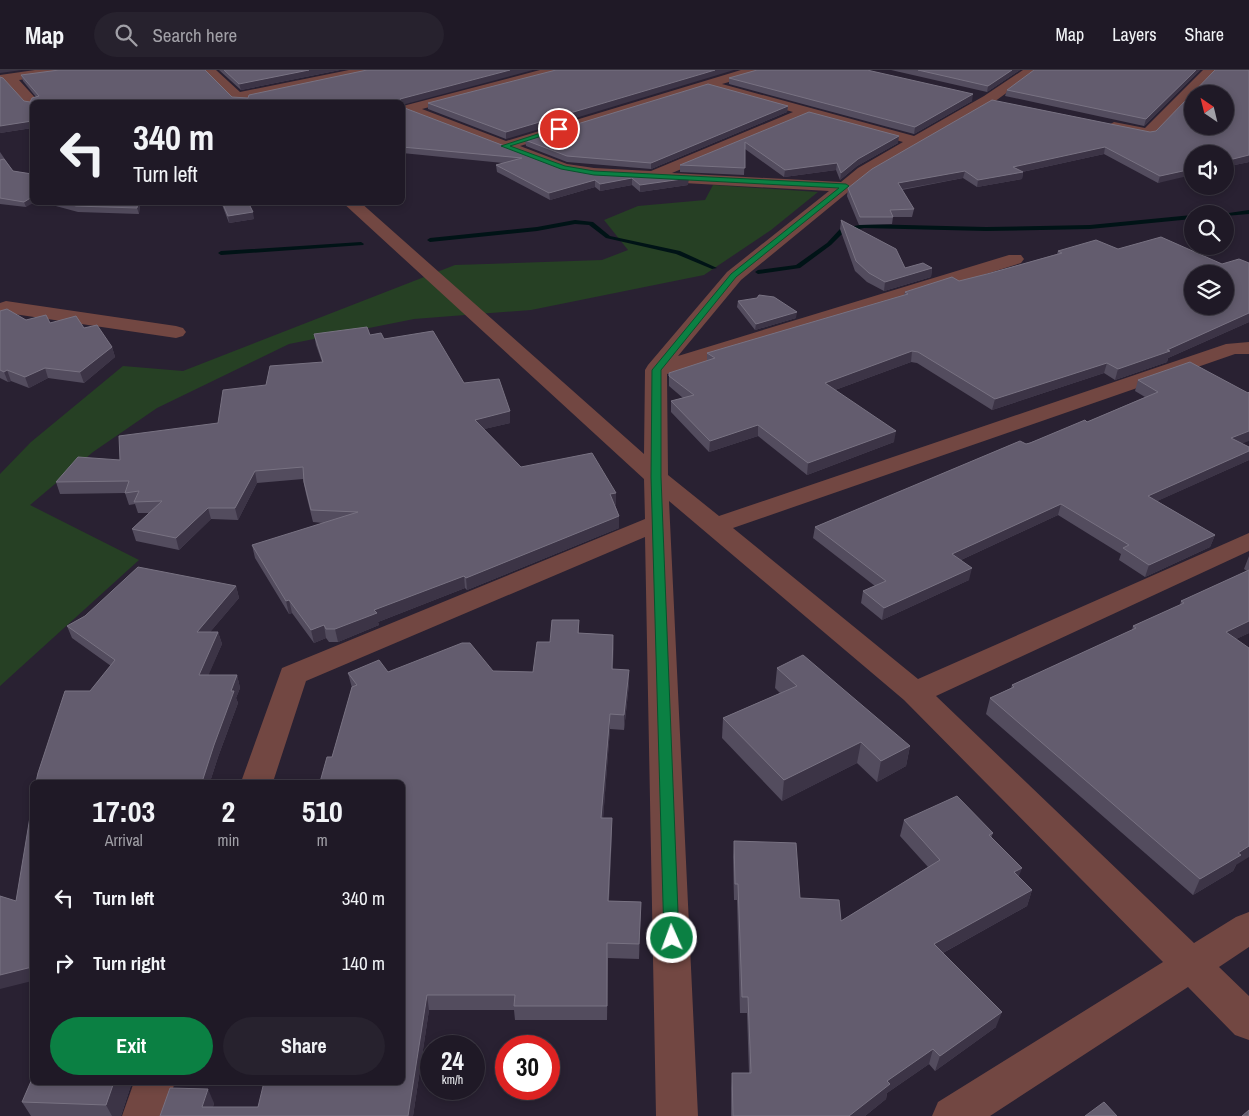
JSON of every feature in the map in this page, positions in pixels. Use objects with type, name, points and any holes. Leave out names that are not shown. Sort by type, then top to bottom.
[{"type":"street","points":[[5,79],[62,70]]},
{"type":"street","points":[[209,70],[239,100],[368,70]]},
{"type":"street","points":[[555,70],[408,109],[564,168],[594,173],[846,186]]},
{"type":"street","points":[[677,1116],[659,522],[656,477],[656,370],[734,276],[864,171],[989,99],[1032,70]]},
{"type":"street","points":[[1101,123],[1148,133],[1210,70]]},
{"type":"street","points":[[504,146],[707,84],[743,71]]},
{"type":"street","points":[[5,79],[30,101]]},
{"type":"street","points":[[707,84],[916,141]]},
{"type":"street","points":[[652,175],[807,111]]},
{"type":"street","points":[[353,205],[656,477],[915,692],[1190,966],[1249,1022]]},
{"type":"street","points":[[656,370],[1015,259]]},
{"type":"street","points":[[0,310],[6,307],[176,332]]},
{"type":"street","points":[[715,526],[1244,350]]},
{"type":"street","points":[[258,780],[293,675],[659,522]]},
{"type":"street","points":[[915,692],[1249,540]]},
{"type":"street","points":[[953,1116],[1249,928]]},
{"type":"street","points":[[143,1116],[154,1085]]},
{"type":"green space","points":[[713,185],[818,192],[771,230],[704,275],[531,310],[414,319],[289,344],[157,408],[93,452],[30,505],[139,560],[0,686],[0,474],[31,442],[123,366],[183,371],[455,265],[602,260],[628,250],[604,220],[638,206],[705,200]]},
{"type":"building","points":[[59,70],[205,70],[232,97],[248,98],[249,95],[367,70],[510,70],[400,100],[31,100],[39,96],[21,75]]},
{"type":"building","points":[[224,70],[309,70],[239,84]]},
{"type":"building","points":[[556,70],[715,70],[506,132],[428,103]]},
{"type":"building","points":[[757,70],[867,70],[973,94],[915,127],[729,78]]},
{"type":"building","points":[[918,70],[1012,70],[988,86]]},
{"type":"building","points":[[1034,70],[1196,70],[1146,119],[1007,90]]},
{"type":"building","points":[[1215,70],[1249,70],[1249,155],[1234,159],[1234,145],[1184,145],[1184,171],[1160,176],[1105,147],[1013,167],[1023,172],[978,180],[965,171],[898,183],[914,209],[890,210],[893,217],[860,217],[848,188],[872,169],[992,100],[1150,132],[1156,131],[1184,102],[1184,135],[1234,135],[1234,85],[1200,85]]},
{"type":"building","points":[[0,77],[24,101],[30,102],[30,121],[0,126]]},
{"type":"building","points":[[708,84],[788,106],[651,163],[567,156],[525,140]]},
{"type":"building","points":[[405,108],[557,166],[594,173],[689,178],[640,185],[632,178],[600,184],[595,180],[549,193],[496,165],[522,158],[405,147]]},
{"type":"building","points":[[809,112],[899,136],[858,159],[841,173],[837,163],[785,170],[745,142],[745,168],[680,165]]},
{"type":"building","points":[[4,159],[13,171],[30,174],[30,198],[24,202],[0,198],[0,160]]},
{"type":"building","points":[[72,205],[138,205],[137,208]]},
{"type":"building","points":[[223,205],[250,205],[253,212],[228,216]]},
{"type":"building","points":[[841,220],[896,249],[905,268],[923,263],[932,268],[885,282],[869,273],[856,261]]},
{"type":"building","points":[[1161,237],[1184,247],[1184,255],[1202,255],[1222,264],[1239,259],[1249,263],[1249,313],[1167,350],[1170,351],[1118,369],[1107,363],[995,399],[918,352],[912,351],[825,383],[896,431],[808,463],[758,425],[710,441],[671,401],[694,395],[669,376],[669,373],[715,358],[707,353],[908,294],[905,292],[952,277],[959,281],[987,274],[1062,253],[1058,251],[1096,240],[1118,249]]},
{"type":"building","points":[[759,295],[774,297],[797,312],[756,324],[738,301],[757,298]]},
{"type":"building","points":[[7,309],[26,320],[46,315],[50,323],[76,316],[84,328],[97,325],[112,347],[80,372],[45,368],[25,377],[7,370],[4,372],[0,370],[0,311]]},
{"type":"building","points":[[367,327],[370,335],[381,333],[384,339],[433,331],[464,383],[499,379],[510,411],[475,420],[521,467],[592,453],[616,493],[610,494],[619,516],[466,578],[464,576],[374,610],[377,613],[335,629],[326,629],[324,625],[311,630],[289,600],[286,601],[252,545],[358,512],[311,510],[304,482],[303,467],[255,471],[235,508],[208,508],[176,538],[132,529],[162,501],[134,502],[139,491],[125,493],[129,481],[56,482],[78,457],[120,460],[119,436],[218,423],[223,390],[266,385],[270,366],[323,362],[314,334]]},
{"type":"building","points":[[1190,362],[1249,392],[1249,431],[1231,438],[1249,447],[1249,451],[1148,496],[1215,535],[1149,565],[1123,548],[1129,545],[1061,504],[952,554],[972,568],[884,608],[863,591],[886,581],[815,527],[1020,441],[1026,444],[1030,443],[1085,420],[1087,422],[1158,392],[1138,380]]},
{"type":"building","points":[[138,567],[236,586],[197,632],[218,632],[199,675],[237,675],[231,691],[234,691],[203,780],[36,780],[65,691],[90,691],[115,660],[67,626],[85,616]]},
{"type":"building","points":[[1249,570],[1249,621],[1226,632],[1249,648],[1249,846],[1238,853],[1241,855],[1200,879],[990,698],[1014,687],[1012,685],[1136,628],[1133,626],[1184,603],[1181,601]]},
{"type":"building","points":[[552,620],[579,620],[578,633],[613,635],[612,669],[629,670],[624,715],[610,714],[601,818],[612,818],[608,901],[641,902],[639,944],[607,943],[607,1006],[514,1006],[515,995],[427,995],[408,1116],[160,1116],[170,1088],[208,1089],[202,1107],[258,1107],[263,1085],[405,1085],[405,780],[321,780],[327,757],[332,757],[352,687],[357,685],[348,673],[379,660],[388,672],[462,643],[470,643],[493,671],[533,672],[537,642],[550,642]]},
{"type":"building","points":[[803,655],[910,746],[881,761],[861,742],[784,780],[723,718],[797,686],[777,668]]},
{"type":"building","points":[[957,796],[993,833],[989,835],[1022,868],[1014,872],[1032,890],[934,944],[1002,1012],[940,1056],[933,1049],[887,1081],[890,1084],[849,1116],[733,1116],[732,1073],[751,1073],[748,997],[742,997],[738,884],[735,884],[734,841],[796,843],[800,898],[839,900],[841,921],[940,860],[904,820]]},
{"type":"building","points":[[30,817],[30,968],[0,975],[0,896],[16,901]]},
{"type":"building","points":[[30,1084],[113,1085],[106,1105],[22,1102]]},
{"type":"building","points":[[1104,1102],[1117,1116],[1085,1116]]},
{"type":"building","points":[[1249,1110],[1249,1116],[1242,1116]]},
{"type":"waterway","points":[[1234,213],[1249,212]]},
{"type":"waterway","points":[[758,272],[798,267],[829,244],[842,230],[864,226],[986,229],[1090,227],[1184,218]]},
{"type":"waterway","points":[[430,240],[537,229],[575,222],[591,223],[608,237],[678,252],[714,268]]},
{"type":"waterway","points":[[221,253],[361,244]]},
{"type":"route","points":[[559,129],[504,146],[564,168],[594,173],[846,186],[734,276],[656,370],[656,477],[672,938]]}]
